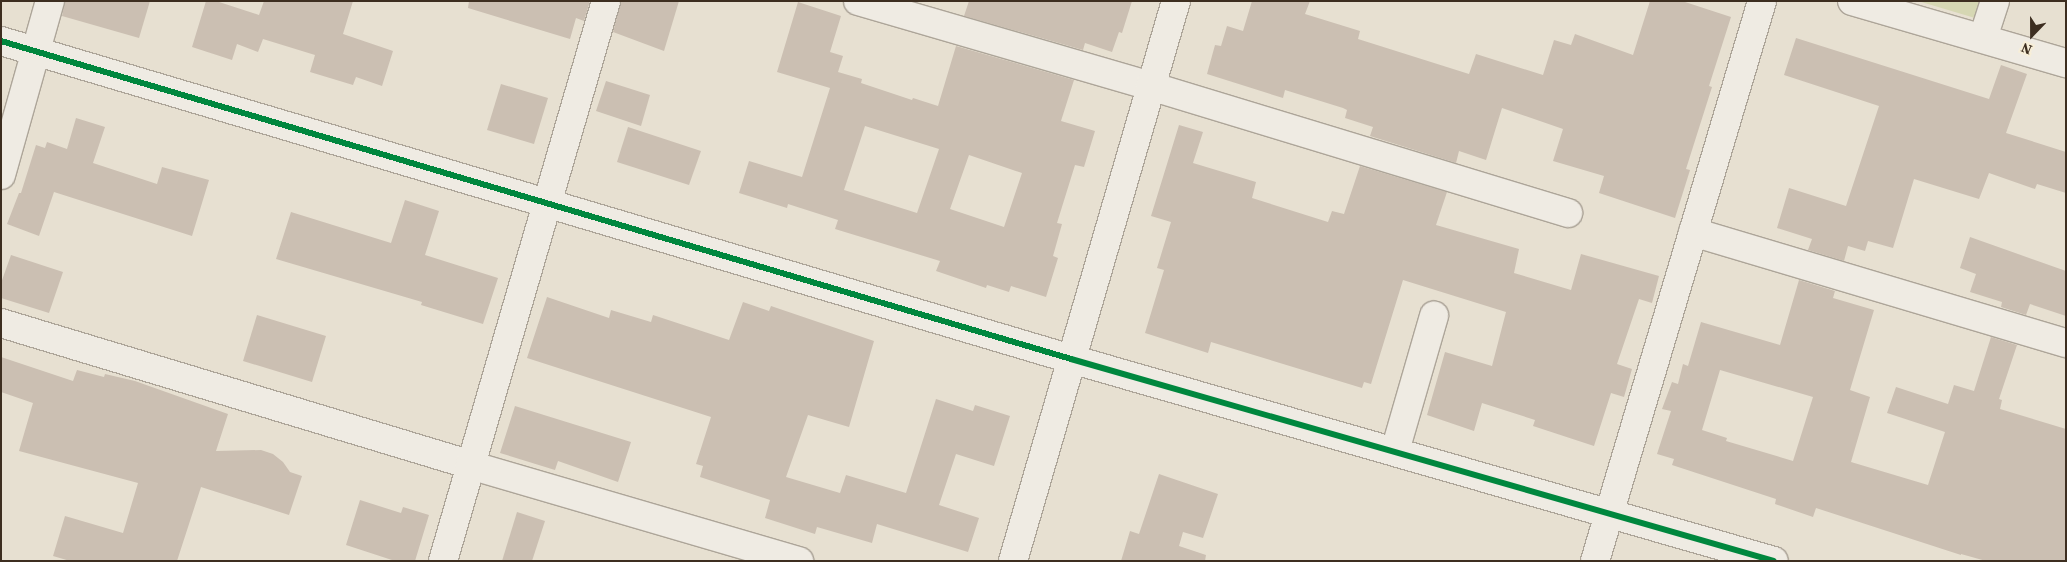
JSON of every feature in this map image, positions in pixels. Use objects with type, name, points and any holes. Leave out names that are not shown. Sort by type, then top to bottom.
[{"type":"street","points":[[1,175],[50,1]]},
{"type":"street","points":[[442,561],[606,1]]},
{"type":"street","points":[[858,1],[927,11],[1150,86],[1568,213]]},
{"type":"street","points":[[1013,561],[1176,1]]},
{"type":"street","points":[[1595,561],[1762,1]]},
{"type":"street","points":[[1852,1],[2066,63]]},
{"type":"street","points":[[1983,38],[1995,1]]},
{"type":"street","points":[[1,41],[1071,359],[1774,561]]},
{"type":"street","points":[[1693,232],[2066,342]]},
{"type":"street","points":[[1395,451],[1434,316]]},
{"type":"street","points":[[1,323],[470,465],[799,561]]},
{"type":"green space","points":[[1918,1],[1980,1],[1975,18]]},
{"type":"building","points":[[65,1],[150,1],[139,38],[62,16]]},
{"type":"building","points":[[206,1],[216,1],[259,15],[264,1],[353,1],[343,34],[393,51],[382,86],[356,77],[353,85],[310,72],[315,55],[263,39],[258,52],[237,44],[232,60],[192,47]]},
{"type":"building","points":[[469,1],[590,1],[584,21],[576,18],[570,39],[468,8]]},
{"type":"building","points":[[621,1],[679,1],[664,51],[613,32]]},
{"type":"building","points":[[969,1],[1132,1],[1122,33],[1119,32],[1112,52],[1085,43],[1083,50],[964,16]]},
{"type":"building","points":[[1252,1],[1310,1],[1305,14],[1360,31],[1358,39],[1469,74],[1476,54],[1543,75],[1554,40],[1571,45],[1575,34],[1633,55],[1650,1],[1682,1],[1731,17],[1709,86],[1712,87],[1686,169],[1690,170],[1675,218],[1599,193],[1604,176],[1553,161],[1563,129],[1502,108],[1486,160],[1459,151],[1456,163],[1370,136],[1373,127],[1345,118],[1347,110],[1343,108],[1285,90],[1283,98],[1207,74],[1215,45],[1221,46],[1227,26],[1243,31]]},
{"type":"building","points":[[798,2],[841,16],[830,52],[843,56],[838,72],[862,79],[861,83],[912,100],[913,98],[938,106],[956,46],[1074,80],[1061,121],[1095,131],[1084,167],[1075,165],[1057,223],[1062,224],[1053,256],[1058,258],[1046,297],[1011,286],[1009,292],[987,285],[986,288],[936,271],[940,261],[835,229],[838,220],[788,204],[787,208],[739,193],[749,161],[802,177],[830,88],[777,72]],"holes":[[[865,126],[939,149],[917,213],[844,190]],[[969,155],[1022,173],[1004,227],[950,209]]]},
{"type":"building","points":[[1796,38],[1989,99],[2001,65],[2027,74],[2006,133],[2066,152],[2066,193],[2037,184],[2035,189],[1989,173],[1979,199],[1914,179],[1893,248],[1868,241],[1865,251],[1848,246],[1844,261],[1808,250],[1812,239],[1777,228],[1789,188],[1846,206],[1879,106],[1784,75]]},
{"type":"building","points":[[606,81],[650,95],[641,126],[596,111]]},
{"type":"building","points":[[501,84],[548,98],[534,144],[487,130]]},
{"type":"building","points":[[76,118],[105,127],[93,163],[157,184],[162,167],[209,180],[192,236],[54,192],[39,236],[7,224],[19,193],[21,193],[36,145],[45,148],[47,142],[67,149]]},
{"type":"building","points":[[1179,125],[1203,132],[1193,163],[1256,182],[1252,198],[1328,222],[1332,211],[1344,214],[1360,166],[1447,192],[1436,225],[1519,249],[1514,273],[1571,290],[1581,254],[1659,276],[1652,303],[1639,299],[1617,364],[1632,369],[1624,397],[1611,393],[1594,446],[1533,426],[1535,420],[1482,403],[1474,431],[1427,415],[1445,352],[1492,366],[1506,312],[1403,280],[1371,384],[1364,382],[1362,388],[1211,342],[1208,353],[1145,333],[1164,270],[1157,268],[1171,222],[1151,216]]},
{"type":"building","points":[[628,127],[701,151],[689,185],[617,162]]},
{"type":"building","points":[[405,200],[439,211],[425,255],[498,278],[483,324],[421,305],[422,302],[276,259],[291,212],[391,243]]},
{"type":"building","points":[[1970,237],[2066,271],[2066,316],[2030,304],[2026,315],[2001,307],[2002,302],[1970,292],[1976,274],[1960,268]]},
{"type":"building","points":[[11,255],[63,272],[49,313],[1,298],[1,283]]},
{"type":"building","points":[[1799,280],[1835,291],[1833,298],[1874,310],[1850,390],[1870,397],[1851,462],[1928,485],[1945,432],[1887,413],[1896,387],[1948,404],[1954,385],[1974,391],[1991,337],[2017,345],[1999,399],[2002,400],[2000,409],[2066,429],[2066,561],[1986,561],[1961,555],[1816,508],[1813,517],[1775,504],[1776,499],[1672,465],[1674,459],[1657,454],[1671,411],[1662,409],[1672,382],[1678,384],[1683,364],[1688,366],[1701,322],[1780,345]],"holes":[[[1720,370],[1813,397],[1793,461],[1726,441],[1727,438],[1702,430]]]},
{"type":"building","points":[[547,297],[609,318],[611,310],[651,322],[653,315],[729,340],[743,302],[769,311],[771,306],[874,341],[849,427],[808,415],[786,477],[840,493],[846,475],[906,493],[936,399],[973,411],[975,405],[1010,416],[994,466],[956,454],[939,505],[979,518],[968,552],[877,524],[872,543],[817,527],[815,534],[765,518],[770,500],[700,477],[703,466],[696,464],[711,417],[527,358]]},
{"type":"building","points":[[257,315],[326,336],[312,382],[243,361]]},
{"type":"building","points":[[1,357],[73,381],[77,370],[104,377],[105,374],[135,381],[228,414],[216,451],[261,450],[273,454],[283,462],[290,472],[302,476],[289,515],[201,487],[177,561],[70,561],[53,556],[65,516],[123,533],[138,483],[19,451],[33,403],[1,392]]},
{"type":"building","points":[[515,406],[631,442],[618,482],[558,461],[555,470],[500,453]]},
{"type":"building","points":[[1159,474],[1218,494],[1203,538],[1183,532],[1179,546],[1206,555],[1205,561],[1121,561],[1130,531],[1139,534]]},
{"type":"building","points":[[360,500],[401,513],[403,507],[429,515],[415,561],[395,561],[346,545]]},
{"type":"building","points":[[517,512],[545,521],[532,561],[502,561]]},
{"type":"cycle path","points":[[1,41],[1071,359],[1774,561]]}]
